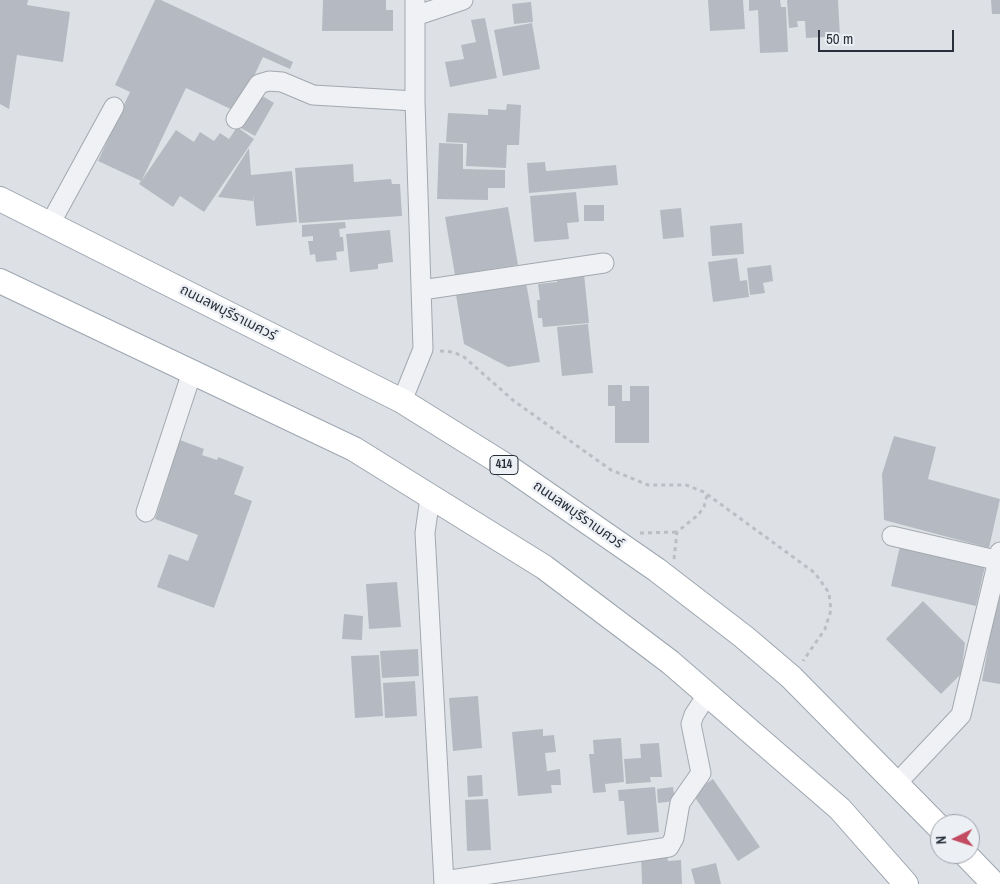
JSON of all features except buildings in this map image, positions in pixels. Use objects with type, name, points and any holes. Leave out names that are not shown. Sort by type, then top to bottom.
[{"type":"main road","name":"ถนนลพบุรีราเมศวร์","points":[[0,199],[402,401],[511,469],[673,582],[744,637],[791,677],[930,818]]},
{"type":"main road","points":[[0,281],[354,449],[544,567],[670,662],[840,809],[906,884]]},
{"type":"main road","points":[[975,864],[994,884]]},
{"type":"street","points":[[402,401],[423,349],[415,100],[415,8],[463,0]]},
{"type":"street","points":[[236,119],[259,84],[269,81],[282,82],[313,95],[415,100]]},
{"type":"street","points":[[50,224],[114,107]]},
{"type":"street","points":[[422,290],[604,263]]},
{"type":"street","points":[[146,512],[192,372]]},
{"type":"street","points":[[430,497],[425,533],[444,882],[669,847],[674,838],[680,803],[701,774],[691,724],[694,714],[707,695]]},
{"type":"street","points":[[892,536],[999,558],[962,715],[897,783]]},
{"type":"path","points":[[423,349],[459,354],[514,401],[611,470],[639,482],[657,486],[690,486],[707,495],[815,573],[829,593],[831,610],[825,629],[816,645],[791,677]]},
{"type":"path","points":[[673,582],[677,532],[698,515],[704,507],[707,495]]}]
